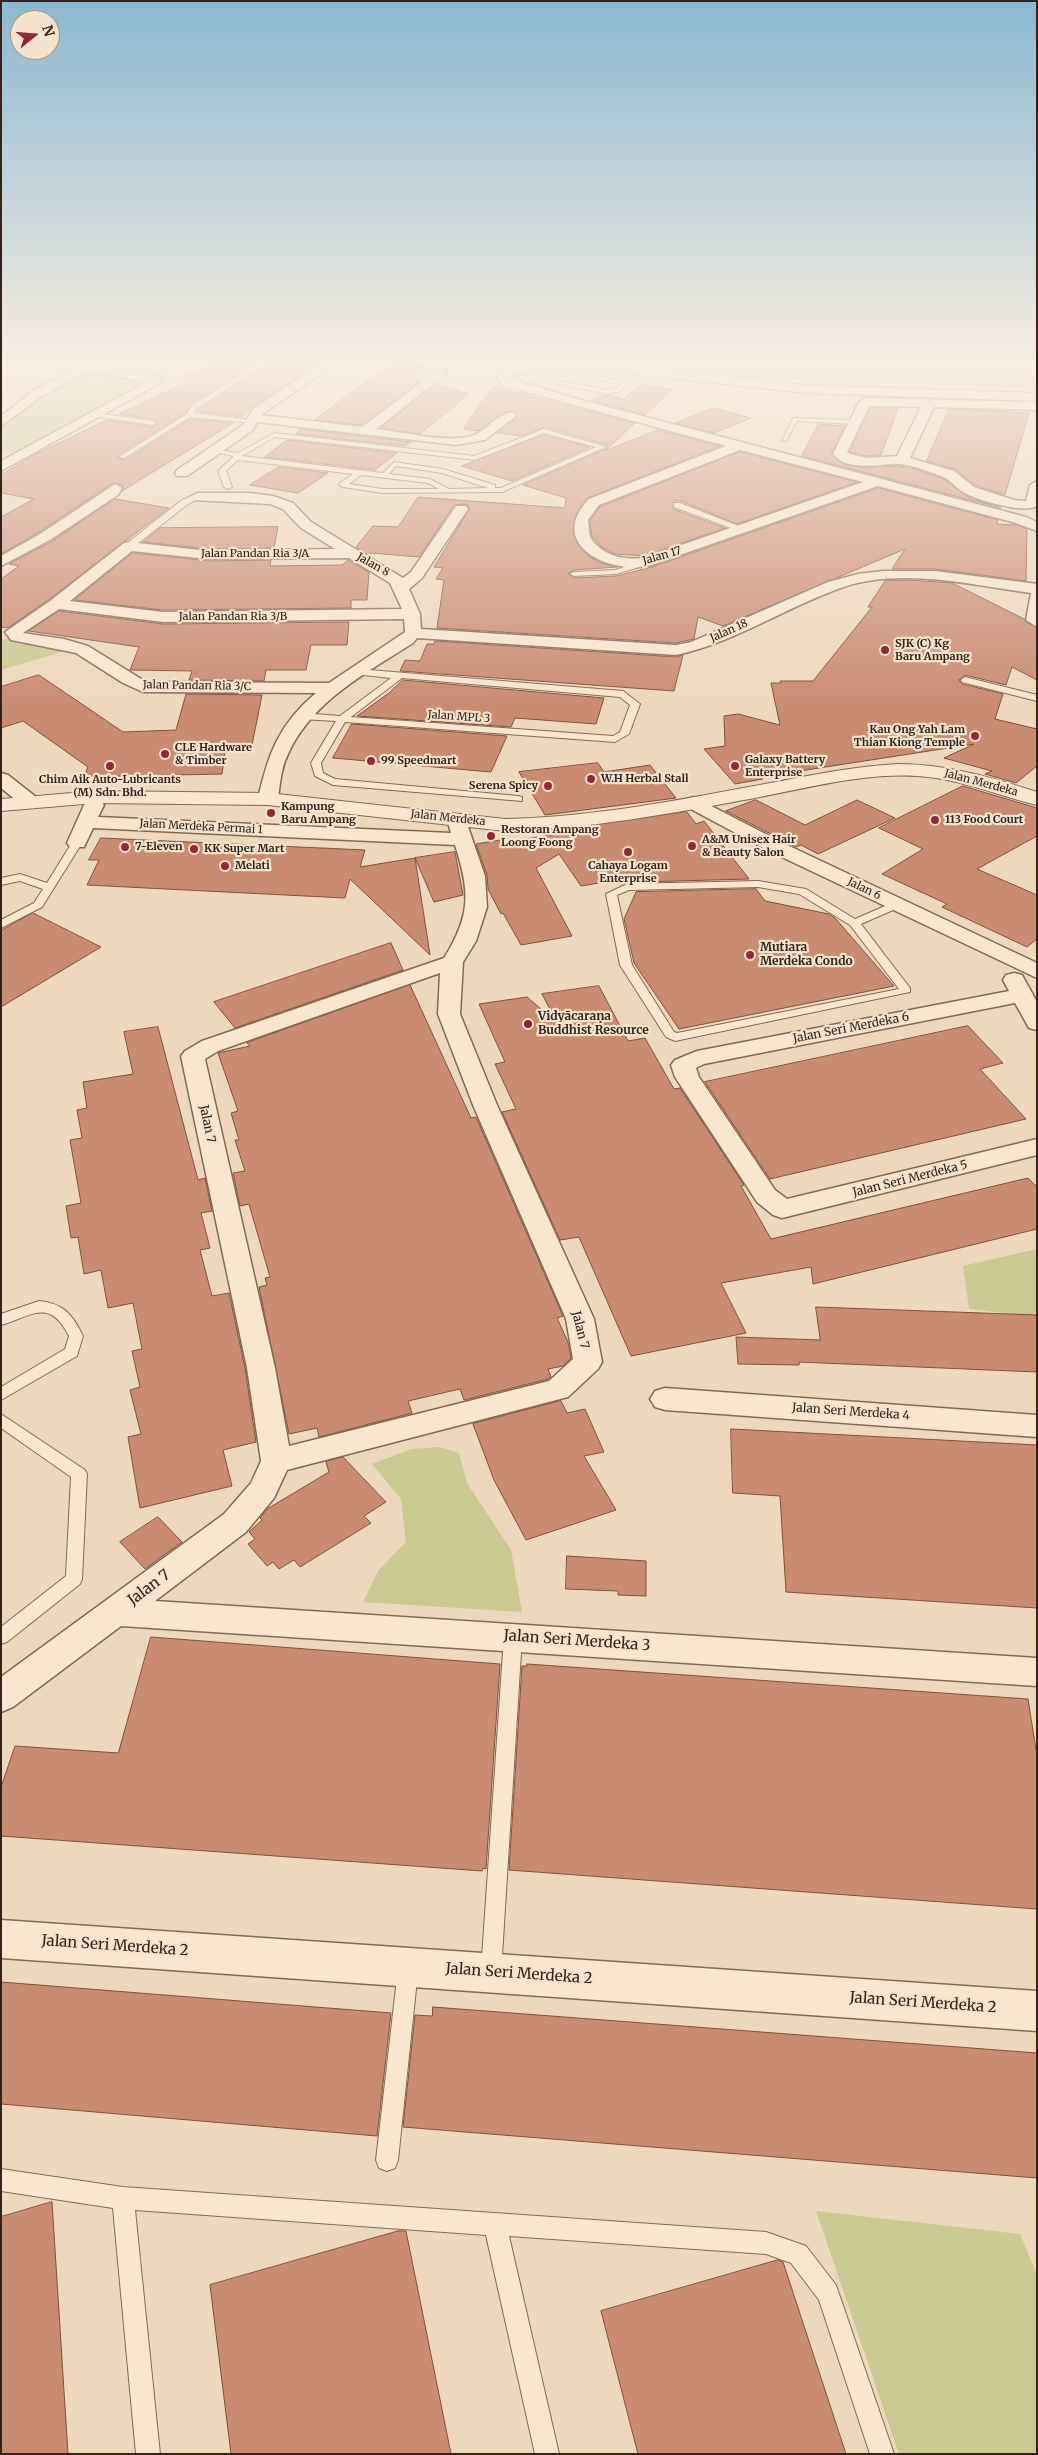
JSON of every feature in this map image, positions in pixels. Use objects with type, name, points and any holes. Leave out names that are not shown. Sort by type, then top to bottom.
[{"type":"street","name":"Jalan 17","points":[[662,476],[594,502],[588,507],[584,513],[581,533],[591,548],[616,561],[646,562],[877,482]]},
{"type":"street","points":[[853,476],[1022,520],[1037,527]]},
{"type":"street","points":[[949,476],[969,490],[1013,504],[1030,505],[1034,501],[1037,485]]},
{"type":"street","points":[[1,562],[45,537],[113,492],[115,488]]},
{"type":"street","name":"Jalan 8","points":[[197,497],[249,497],[273,500],[288,506],[306,525],[352,554],[390,574],[402,586],[412,614],[413,633]]},
{"type":"street","points":[[402,586],[417,574],[461,509]]},
{"type":"street","name":"Jalan Pandan Ria 3/A","points":[[129,546],[208,555],[352,554]]},
{"type":"street","name":"Jalan Pandan Ria 3/C","points":[[129,546],[56,604],[17,628],[13,632],[14,635],[81,649],[92,654],[132,683],[143,687],[331,688]]},
{"type":"street","name":"Jalan 18","points":[[413,633],[676,650],[696,646],[833,585],[856,579],[916,575],[1037,589]]},
{"type":"street","points":[[1037,595],[1034,620],[1037,622]]},
{"type":"street","name":"Jalan Pandan Ria 3/B","points":[[56,604],[163,617],[412,614]]},
{"type":"street","points":[[268,799],[278,756],[301,716],[331,688],[407,640],[413,633]]},
{"type":"street","name":"Jalan Merdeka","points":[[1,804],[96,797],[268,799],[460,829],[504,824],[556,823],[694,803],[854,773],[895,770],[939,772],[970,778],[1037,799]]},
{"type":"street","points":[[1,779],[29,801]]},
{"type":"street","points":[[77,843],[88,822],[96,797]]},
{"type":"street","name":"Jalan 6","points":[[694,803],[776,847],[1037,972]]},
{"type":"street","name":"Jalan Merdeka Permai 1","points":[[88,822],[460,829]]},
{"type":"street","points":[[452,962],[467,940],[478,912],[477,883],[460,829]]},
{"type":"street","points":[[1003,956],[1037,1023]]},
{"type":"street","name":"Jalan 7","points":[[1,1697],[235,1522],[263,1490],[276,1461],[261,1368],[193,1056],[210,1046],[452,962],[449,1014],[486,1105],[580,1319],[588,1362],[558,1389],[276,1461]]},
{"type":"street","name":"Jalan Seri Merdeka 6","points":[[683,1065],[697,1058],[1022,995]]},
{"type":"street","name":"Jalan Seri Merdeka 5","points":[[683,1065],[688,1077],[766,1196],[782,1208],[1037,1147]]},
{"type":"street","name":"Jalan Seri Merdeka 4","points":[[665,1399],[1037,1426]]},
{"type":"street","name":"Jalan Seri Merdeka 3","points":[[117,1612],[1037,1672]]},
{"type":"street","name":"Jalan Seri Merdeka 2","points":[[1,1939],[1037,2011]]},
{"type":"lane","points":[[224,476],[228,487]]},
{"type":"lane","points":[[355,476],[343,485],[383,491],[448,491],[502,490],[536,476]]},
{"type":"lane","points":[[384,476],[430,482],[448,491]]},
{"type":"lane","points":[[457,476],[502,490]]},
{"type":"lane","points":[[129,546],[185,502],[197,497]]},
{"type":"lane","points":[[677,506],[742,529]]},
{"type":"lane","points":[[574,574],[616,572],[646,562]]},
{"type":"lane","points":[[357,672],[399,676]]},
{"type":"lane","points":[[399,676],[342,719],[316,763],[318,774],[334,782],[518,799]]},
{"type":"lane","name":"Jalan MPL 3","points":[[301,716],[615,739],[624,734],[635,704],[623,694],[399,676]]},
{"type":"lane","points":[[965,680],[1037,698]]},
{"type":"lane","points":[[1,925],[38,905],[77,843]]},
{"type":"lane","points":[[1,882],[25,878],[50,888]]},
{"type":"lane","points":[[758,884],[802,891],[854,923],[906,990],[675,1038],[626,965],[611,894],[627,887],[758,884]]},
{"type":"lane","points":[[854,923],[896,905]]},
{"type":"lane","points":[[1,1320],[39,1306],[52,1307],[70,1324],[76,1336],[72,1352],[1,1394]]},
{"type":"lane","points":[[1,1420],[79,1474],[74,1579],[1,1637]]},
{"type":"lane","points":[[491,1972],[514,1637]]},
{"type":"lane","points":[[387,2160],[408,1966]]},
{"type":"lane","points":[[1,2180],[123,2198],[766,2243],[798,2254],[828,2293],[882,2454]]},
{"type":"lane","points":[[123,2198],[148,2454]]},
{"type":"lane","points":[[495,2224],[547,2454]]},
{"type":"shaded area","points":[[8,638],[72,649],[1,670],[1,641]]},
{"type":"shaded area","points":[[1037,1249],[1037,1317],[969,1309],[963,1266]]},
{"type":"shaded area","points":[[439,1447],[459,1453],[467,1483],[511,1550],[522,1612],[363,1602],[378,1571],[406,1542],[401,1499],[372,1464],[411,1449]]},
{"type":"shaded area","points":[[816,2211],[1020,2234],[1037,2275],[1037,2454],[899,2454]]},
{"type":"building","points":[[1,476],[147,476],[122,491],[123,486],[114,482],[39,532],[1,554],[1,517],[34,499],[1,493]]},
{"type":"building","points":[[265,476],[324,476],[298,493],[250,485]]},
{"type":"building","points":[[494,476],[524,476],[512,481]]},
{"type":"building","points":[[545,476],[644,476],[587,498],[576,515],[573,529],[577,543],[587,555],[601,563],[617,567],[574,570],[568,573],[573,578],[616,576],[652,567],[878,488],[998,520],[997,524],[1017,525],[1027,529],[1026,581],[935,569],[892,569],[905,549],[723,626],[698,617],[694,639],[676,643],[437,628],[444,580],[436,579],[443,568],[434,567],[470,508],[466,504],[454,505],[419,557],[371,553],[370,556],[356,547],[373,526],[398,527],[418,497],[565,508],[566,498],[523,485]]},
{"type":"building","points":[[680,476],[832,476],[857,482],[737,524],[681,501],[674,501],[673,509],[725,528],[644,556],[615,554],[602,547],[592,536],[590,521],[600,507]]},
{"type":"building","points":[[877,476],[933,476],[943,479],[968,497],[1001,508]]},
{"type":"building","points":[[963,476],[1011,476],[1005,495],[975,485]]},
{"type":"building","points":[[115,499],[169,508],[49,599],[8,628],[1,627],[1,579],[19,566],[9,564],[51,542]]},
{"type":"building","points":[[278,527],[274,548],[208,549],[143,542],[160,528]]},
{"type":"building","points":[[133,553],[208,561],[271,560],[270,566],[342,565],[348,560],[369,572],[367,600],[351,600],[351,608],[163,610],[75,600]]},
{"type":"building","points":[[909,580],[952,583],[1024,619],[1037,629],[1037,680],[1012,667],[1006,685],[965,675],[959,680],[962,684],[1003,694],[995,719],[1037,729],[1037,766],[1016,783],[985,774],[992,771],[944,758],[974,744],[761,777],[763,779],[735,784],[704,749],[725,746],[724,716],[738,714],[780,725],[771,683],[781,683],[780,681],[813,681],[872,607],[868,607],[885,581]]},
{"type":"building","points":[[59,611],[163,624],[349,622],[347,645],[311,645],[306,670],[266,670],[264,681],[189,680],[192,671],[130,670],[139,647],[29,631]]},
{"type":"building","points":[[435,641],[676,657],[683,655],[674,691],[400,671],[405,660],[420,661],[427,644],[434,644]]},
{"type":"building","points":[[39,675],[123,732],[176,730],[186,694],[262,695],[252,745],[226,745],[222,774],[84,777],[88,767],[23,721],[1,728],[1,687]]},
{"type":"building","points":[[403,680],[604,698],[596,724],[515,718],[511,727],[357,716],[389,693]]},
{"type":"building","points":[[352,724],[507,736],[491,772],[333,758]]},
{"type":"building","points":[[598,763],[604,772],[650,765],[676,798],[545,815],[519,772]]},
{"type":"building","points":[[963,786],[1037,808],[1037,836],[977,869],[1037,895],[1037,939],[1027,947],[942,907],[947,904],[882,874],[923,849],[879,828]]},
{"type":"building","points":[[756,800],[805,825],[857,800],[895,818],[818,854],[801,845],[796,847],[726,811]]},
{"type":"building","points":[[687,812],[696,824],[704,821],[749,879],[640,882],[642,876],[581,886],[559,854],[536,868],[572,936],[521,945],[488,889],[487,875],[476,844],[500,840],[501,843],[557,834],[555,830]]},
{"type":"building","name":"Melati","points":[[101,838],[365,850],[360,867],[415,858],[430,955],[350,879],[345,898],[87,885],[99,860],[89,860]]},
{"type":"building","points":[[455,852],[463,895],[434,902],[415,858]]},
{"type":"building","name":"Mutiara Merdeka Condo","points":[[756,889],[765,901],[829,914],[835,918],[894,986],[679,1029],[634,963],[624,919],[636,892]]},
{"type":"building","points":[[33,913],[101,947],[1,1007],[1,931]]},
{"type":"building","points":[[391,943],[403,970],[235,1028],[214,1002]]},
{"type":"building","points":[[410,985],[471,1118],[476,1117],[563,1316],[557,1318],[568,1342],[571,1358],[563,1366],[548,1369],[551,1377],[548,1379],[464,1400],[460,1389],[408,1401],[412,1413],[319,1437],[317,1428],[289,1434],[259,1287],[267,1285],[265,1278],[270,1277],[249,1204],[240,1206],[233,1173],[245,1171],[235,1140],[239,1140],[231,1113],[238,1111],[218,1053],[250,1046],[247,1043]]},
{"type":"building","points":[[599,986],[628,1041],[645,1038],[674,1089],[680,1088],[744,1185],[741,1186],[771,1239],[1028,1178],[1037,1187],[1037,1229],[813,1284],[811,1267],[721,1283],[746,1333],[631,1356],[579,1237],[560,1240],[502,1112],[516,1109],[495,1064],[505,1062],[479,1004],[527,997],[557,1023],[542,994]]},
{"type":"building","points":[[968,1026],[1003,1063],[980,1069],[1026,1119],[770,1179],[705,1082]]},
{"type":"building","points":[[158,1027],[198,1180],[205,1178],[212,1211],[201,1213],[210,1248],[200,1250],[212,1296],[229,1293],[245,1368],[256,1442],[223,1450],[232,1486],[140,1508],[128,1437],[141,1434],[130,1390],[140,1387],[132,1351],[142,1349],[133,1303],[108,1308],[101,1270],[84,1274],[78,1237],[71,1238],[66,1206],[81,1203],[70,1140],[82,1138],[77,1110],[87,1108],[83,1082],[133,1074],[124,1032]]},
{"type":"building","points":[[816,1307],[1037,1315],[1037,1372],[799,1362],[799,1365],[738,1364],[736,1337],[820,1340]]},
{"type":"building","points":[[561,1401],[567,1413],[585,1409],[604,1452],[584,1456],[616,1510],[526,1540],[494,1480],[473,1424]]},
{"type":"building","points":[[731,1429],[1037,1445],[1037,1608],[786,1592],[780,1496],[733,1493]]},
{"type":"building","points":[[343,1457],[386,1502],[364,1516],[371,1523],[300,1567],[294,1560],[279,1569],[273,1562],[267,1566],[248,1544],[255,1539],[249,1532],[262,1520],[260,1518],[267,1509],[329,1472],[326,1462]]},
{"type":"building","points":[[158,1517],[182,1542],[145,1569],[120,1542]]},
{"type":"building","points":[[567,1556],[646,1561],[646,1596],[618,1595],[618,1591],[566,1589]]},
{"type":"building","points":[[151,1637],[500,1664],[486,1869],[483,1868],[482,1871],[1,1836],[1,1787],[15,1746],[118,1753]]},
{"type":"building","points":[[527,1664],[1028,1699],[1037,1756],[1037,1909],[509,1870],[522,1666],[527,1666]]},
{"type":"building","points":[[1,1982],[391,2013],[377,2136],[1,2104]]},
{"type":"building","points":[[433,2007],[1037,2053],[1037,2178],[403,2127],[415,2015],[432,2016]]},
{"type":"building","points":[[52,2202],[68,2454],[1,2454],[1,2217]]},
{"type":"building","points":[[398,2231],[406,2231],[451,2454],[231,2454],[210,2285]]},
{"type":"building","points":[[778,2260],[783,2262],[846,2454],[638,2454],[601,2311]]},
{"type":"place","name":"SJK (C) Kg Baru Ampang","points":[[885,650]]},
{"type":"place","name":"Kau Ong Yah Lam Thian Kiong Temple","points":[[975,736]]},
{"type":"place","name":"CLE Hardware & Timber","points":[[165,754]]},
{"type":"place","name":"99 Speedmart","points":[[371,761]]},
{"type":"place","name":"Chim Aik Auto-Lubricants (M) Sdn. Bhd.","points":[[110,766]]},
{"type":"place","name":"Galaxy Battery Enterprise","points":[[735,766]]},
{"type":"place","name":"W.H Herbal Stall","points":[[591,779]]},
{"type":"place","name":"Serena Spicy","points":[[548,786]]},
{"type":"place","name":"Kampung Baru Ampang","points":[[271,813]]},
{"type":"place","name":"113 Food Court","points":[[935,820]]},
{"type":"place","name":"Restoran Ampang Loong Foong","points":[[491,836]]},
{"type":"place","name":"A&M Unisex Hair & Beauty Salon","points":[[692,846]]},
{"type":"place","name":"7-Eleven","points":[[125,847]]},
{"type":"place","name":"KK Super Mart","points":[[194,849]]},
{"type":"place","name":"Cahaya Logam Enterprise","points":[[628,852]]},
{"type":"place","name":"Melati","points":[[225,866]]},
{"type":"place","name":"Mutiara Merdeka Condo","points":[[750,955]]},
{"type":"place","name":"Vidyācaraṇa Buddhist Resource","points":[[528,1024]]}]
